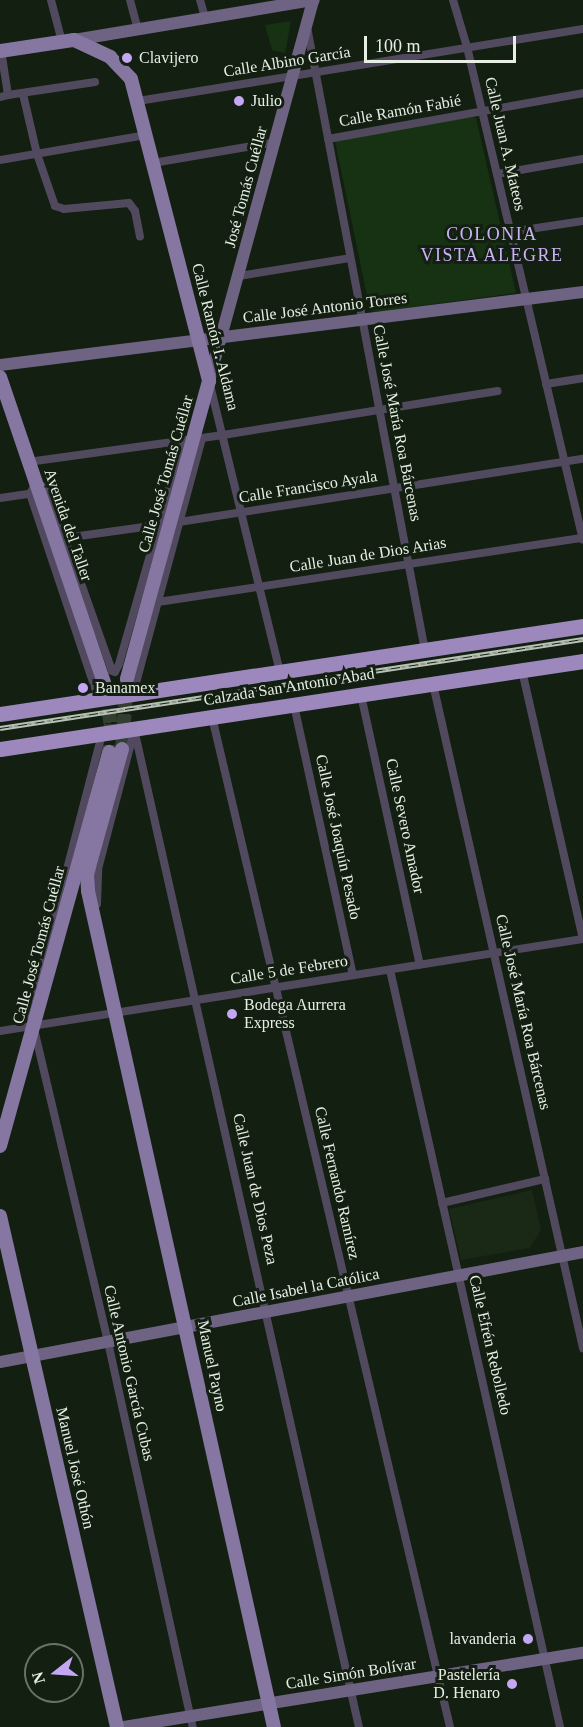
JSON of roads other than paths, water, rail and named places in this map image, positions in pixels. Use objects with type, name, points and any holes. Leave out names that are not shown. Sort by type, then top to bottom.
[{"type":"highway","name":"Calzada San Antonio Abad","points":[[0,714],[583,626]]},
{"type":"highway","name":"Calzada San Antonio Abad","points":[[0,749],[583,661]]},
{"type":"main road","points":[[0,50],[68,41]]},
{"type":"main road","name":"Calle Ramón I. Aldama","points":[[68,41],[104,53],[124,70],[138,101],[209,381]]},
{"type":"main road","name":"Avenida del Taller","points":[[0,377],[28,462],[33,488],[104,683]]},
{"type":"main road","name":"Calle José Tomás Cuéllar","points":[[127,679],[209,381]]},
{"type":"main road","name":"Calle José Tomás Cuéllar","points":[[0,1146],[115,750],[87,875],[91,906],[116,1013]]},
{"type":"main road","name":"Manuel Payno","points":[[116,1013],[274,1727]]},
{"type":"main road","name":"Manuel José Othón","points":[[0,1216],[117,1727]]},
{"type":"street","points":[[51,0],[68,41],[313,0]]},
{"type":"street","points":[[130,0],[138,29]]},
{"type":"street","points":[[200,0],[205,18]]},
{"type":"street","name":"José Tomás Cuéllar","points":[[209,381],[313,0]]},
{"type":"street","name":"Calle Juan A. Mateos","points":[[453,0],[467,47],[583,538]]},
{"type":"street","name":"Calle José María Roa Bárcenas","points":[[306,24],[424,651]]},
{"type":"street","name":"Calle Albino García","points":[[138,101],[583,29]]},
{"type":"street","points":[[0,50],[4,96],[95,82]]},
{"type":"street","points":[[23,93],[37,154],[55,206],[64,209],[129,203],[135,211],[140,237]]},
{"type":"street","name":"Calle Ramón Fabié","points":[[328,139],[583,93]]},
{"type":"street","points":[[0,160],[147,135]]},
{"type":"street","points":[[153,163],[276,142]]},
{"type":"street","points":[[496,174],[583,159]]},
{"type":"street","points":[[510,232],[583,221]]},
{"type":"street","points":[[238,276],[350,258]]},
{"type":"street","name":"Calle José Antonio Torres","points":[[0,365],[583,292]]},
{"type":"street","points":[[546,384],[583,378]]},
{"type":"street","name":"Calle Ramón I. Aldama","points":[[209,381],[280,673]]},
{"type":"street","points":[[28,462],[223,435],[498,391]]},
{"type":"street","points":[[133,694],[179,522],[192,439]]},
{"type":"street","points":[[0,498],[33,488],[48,490],[112,671],[115,672],[120,664],[158,525],[192,439]]},
{"type":"street","name":"Calle Francisco Ayala","points":[[179,522],[583,459]]},
{"type":"street","points":[[33,488],[99,699]]},
{"type":"street","points":[[65,538],[158,525]]},
{"type":"street","name":"Calle Juan de Dios Arias","points":[[158,602],[583,538]]},
{"type":"street","points":[[522,670],[583,939]]},
{"type":"street","name":"Calle José María Roa Bárcenas","points":[[433,684],[583,1348]]},
{"type":"street","name":"Calle Severo Amador","points":[[361,695],[420,965]]},
{"type":"street","name":"Calle José Joaquín Pesado","points":[[294,705],[353,975]]},
{"type":"street","name":"Calle Fernando Ramírez","points":[[212,717],[450,1727]]},
{"type":"street","points":[[106,969],[106,943],[97,904],[96,878],[131,751],[134,729]]},
{"type":"street","name":"Calle Juan de Dios Peza","points":[[134,729],[359,1727]]},
{"type":"street","name":"Calle Antonio García Cubas","points":[[102,734],[30,1012],[108,1342],[191,1722]]},
{"type":"street","name":"Calle 5 de Febrero","points":[[0,1031],[583,939]]},
{"type":"street","name":"Calle Efrén Rebolledo","points":[[390,969],[560,1727]]},
{"type":"street","points":[[442,1203],[545,1179]]},
{"type":"street","name":"Calle Isabel la Católica","points":[[0,1362],[583,1252]]},
{"type":"street","name":"Calle Simón Bolívar","points":[[124,1727],[191,1722],[270,1704],[583,1653]]},
{"type":"tunnel","points":[[122,749],[127,679]]},
{"type":"tunnel","points":[[105,688],[111,724],[109,752]]},
{"type":"railway","points":[[0,728],[583,639]]},
{"type":"place","name":"Clavijero","points":[[127,58]]},
{"type":"place","name":"Julio","points":[[239,101]]},
{"type":"place","name":"Banamex","points":[[83,688]]},
{"type":"place","name":"Bodega Aurrera Express","points":[[232,1014]]},
{"type":"place","name":"lavanderia","points":[[528,1639]]},
{"type":"place","name":"Pastelería D. Henaro","points":[[512,1684]]},
{"type":"district","name":"COLONIA VISTA ALEGRE","points":[[492,245]]}]
